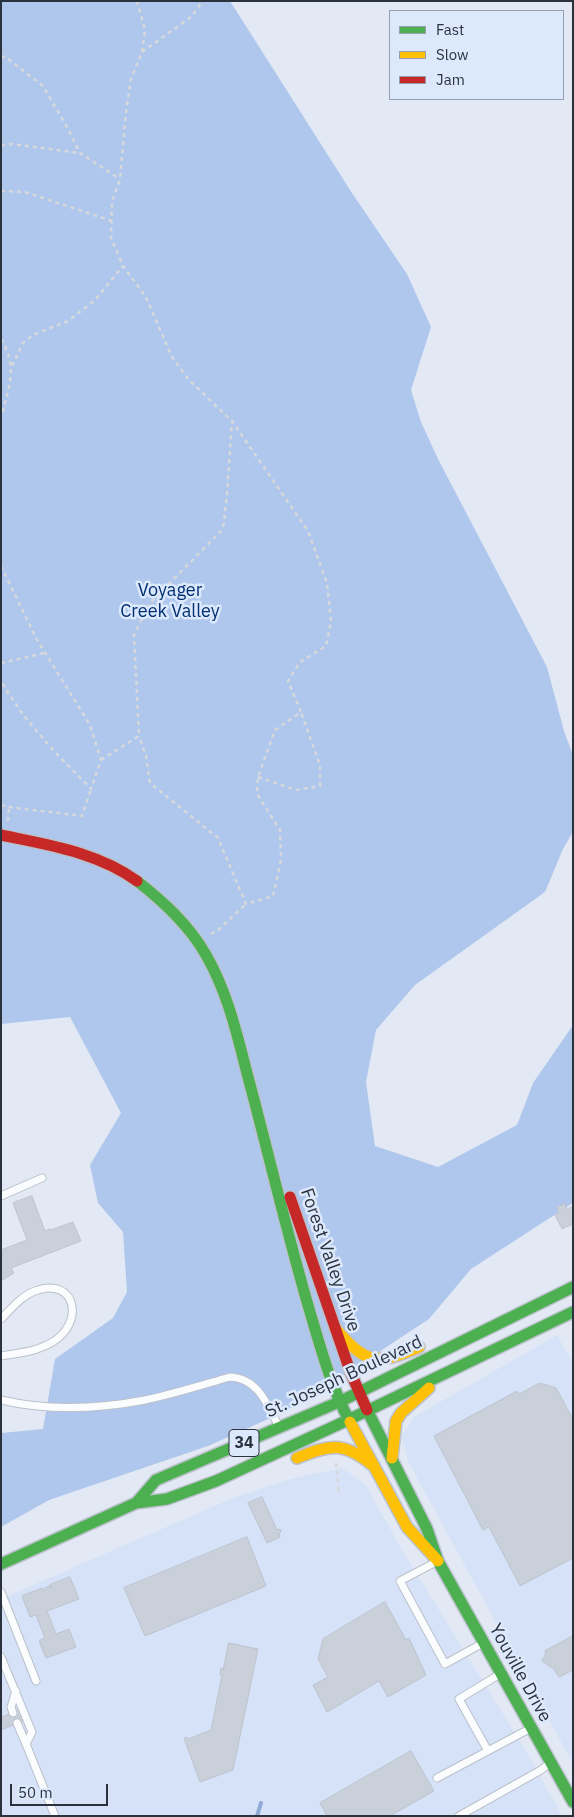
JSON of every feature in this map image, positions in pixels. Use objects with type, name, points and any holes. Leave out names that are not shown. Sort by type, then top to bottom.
[{"type":"street","name":"Forest Valley Drive","points":[[1,835],[59,847],[90,856],[130,877],[158,897],[180,918],[214,967],[226,995],[292,1251],[339,1402]]},
{"type":"street","name":"Forest Valley Drive","points":[[260,1121],[283,1176],[335,1328],[367,1410]]},
{"type":"street","points":[[537,1292],[573,1275]]},
{"type":"street","name":"St. Joseph Boulevard","points":[[136,1503],[156,1480],[339,1402],[573,1287]]},
{"type":"street","name":"St. Joseph Boulevard","points":[[1,1564],[136,1503],[167,1500],[216,1481],[573,1312]]},
{"type":"street","points":[[335,1328],[357,1352],[369,1360],[395,1358],[431,1342]]},
{"type":"street","points":[[392,1458],[396,1421],[402,1413],[448,1370]]},
{"type":"street","name":"Youville Drive","points":[[339,1402],[371,1464],[407,1527],[438,1561]]},
{"type":"street","name":"Youville Drive","points":[[367,1410],[427,1529],[438,1561],[573,1802]]},
{"type":"street","points":[[288,1462],[325,1447],[335,1446],[360,1454],[371,1464]]},
{"type":"street","points":[[216,1481],[242,1480],[270,1469]]},
{"type":"lane","points":[[1,1196],[42,1178]]},
{"type":"lane","points":[[1,1319],[29,1294],[49,1288],[66,1294],[73,1312],[71,1322],[65,1331],[46,1346],[32,1351],[1,1356]]},
{"type":"lane","points":[[1,1400],[14,1404],[69,1408],[102,1407],[146,1400],[230,1377],[240,1378],[248,1381],[260,1394],[280,1428]]},
{"type":"lane","points":[[438,1561],[400,1581],[445,1664],[483,1642]]},
{"type":"lane","points":[[1,1592],[36,1681]]},
{"type":"lane","points":[[1,1657],[32,1732],[26,1744]]},
{"type":"lane","points":[[488,1751],[459,1699],[501,1673]]},
{"type":"lane","points":[[13,1713],[10,1707],[16,1691]]},
{"type":"lane","points":[[17,1723],[55,1816]]},
{"type":"lane","points":[[438,1778],[531,1728]]},
{"type":"lane","points":[[459,1816],[541,1770],[550,1762]]},
{"type":"path","points":[[137,1],[145,30],[142,52],[131,79],[120,179],[112,202],[111,238],[123,266],[146,297],[172,357],[189,380],[232,421],[308,532],[327,583],[331,621],[326,646],[300,662],[288,681],[320,765],[320,786],[296,790],[258,777]]},
{"type":"path","points":[[142,52],[191,17],[203,1]]},
{"type":"path","points":[[1,56],[43,86],[80,154]]},
{"type":"path","points":[[1,145],[12,144],[80,154],[120,179]]},
{"type":"path","points":[[1,191],[25,192],[112,221]]},
{"type":"path","points":[[1,417],[12,366],[23,343],[33,336],[68,321],[95,300],[123,266]]},
{"type":"path","points":[[1,339],[9,351],[12,366]]},
{"type":"path","points":[[232,421],[223,529],[149,604],[134,635],[139,736],[146,756],[150,783],[218,838],[246,904]]},
{"type":"path","points":[[1,566],[36,638],[90,725],[101,760],[82,816],[1,805]]},
{"type":"path","points":[[1,663],[45,653]]},
{"type":"path","points":[[1,682],[24,716],[53,750],[91,789]]},
{"type":"path","points":[[197,941],[218,930],[246,904],[273,896],[281,860],[280,830],[257,794],[258,777],[275,730],[301,712]]},
{"type":"path","points":[[101,760],[139,736]]},
{"type":"path","points":[[336,1464],[339,1494]]},
{"type":"shaded area","points":[[557,1335],[573,1363],[573,1764],[409,1463],[401,1436],[414,1417]]},
{"type":"shaded area","points":[[342,1468],[365,1484],[404,1553],[530,1758],[562,1816],[1,1816],[1,1599],[235,1497],[294,1478]]},
{"type":"green space","name":"Voyager Creek Valley","points":[[1,1],[230,1],[352,193],[407,274],[431,327],[411,390],[421,422],[438,459],[547,667],[564,731],[573,755],[573,832],[563,849],[545,892],[415,985],[376,1030],[366,1082],[375,1146],[438,1167],[517,1125],[533,1083],[573,1025],[573,1203],[471,1269],[429,1319],[284,1412],[208,1446],[49,1500],[1,1527],[1,1433],[43,1429],[55,1359],[113,1318],[127,1292],[123,1232],[98,1203],[90,1165],[121,1113],[70,1017],[1,1024]]},
{"type":"building","points":[[32,1196],[45,1231],[73,1222],[81,1241],[11,1268],[14,1273],[1,1281],[1,1250],[27,1240],[13,1203]]},
{"type":"building","points":[[565,1204],[567,1209],[572,1207],[573,1209],[573,1224],[562,1229],[555,1215],[559,1213],[557,1207]]},
{"type":"building","points":[[540,1383],[556,1388],[573,1419],[573,1558],[520,1586],[489,1527],[483,1530],[434,1436],[517,1391],[519,1394]]},
{"type":"building","points":[[262,1497],[277,1530],[280,1529],[281,1532],[279,1533],[280,1537],[267,1543],[248,1503]]},
{"type":"building","points":[[247,1537],[266,1586],[145,1636],[124,1588]]},
{"type":"building","points":[[70,1577],[79,1599],[47,1611],[56,1634],[69,1629],[76,1647],[46,1658],[39,1641],[45,1638],[36,1615],[30,1617],[22,1596],[42,1588],[45,1591],[45,1588],[50,1586],[52,1588],[50,1585]]},
{"type":"building","points":[[385,1602],[406,1640],[409,1638],[426,1675],[388,1697],[379,1681],[327,1712],[313,1685],[328,1677],[318,1659],[323,1639]]},
{"type":"building","points":[[573,1636],[573,1670],[559,1677],[554,1669],[542,1661],[546,1653],[545,1651]]},
{"type":"building","points":[[229,1643],[258,1649],[233,1770],[200,1782],[184,1738],[187,1737],[188,1739],[211,1730],[222,1675],[220,1675],[221,1668],[223,1669]]},
{"type":"building","points":[[19,1710],[23,1721],[1,1730],[1,1718]]},
{"type":"building","points":[[411,1751],[434,1791],[390,1816],[327,1816],[320,1803]]},
{"type":"waterway","points":[[257,1816],[261,1803]]},
{"type":"traffic: fast","points":[[137,881],[157,897],[192,934],[214,969],[226,999],[236,1030],[318,1340],[332,1382],[350,1422]]},
{"type":"traffic: fast","points":[[136,1503],[156,1480],[339,1402],[573,1287]]},
{"type":"traffic: fast","points":[[1,1564],[136,1503],[167,1499],[216,1481],[573,1312]]},
{"type":"traffic: fast","points":[[367,1410],[427,1529],[438,1561],[573,1802]]},
{"type":"traffic: slow","points":[[335,1328],[355,1349],[372,1358],[392,1357],[419,1347]]},
{"type":"traffic: slow","points":[[392,1458],[396,1421],[401,1413],[429,1388]]},
{"type":"traffic: slow","points":[[350,1422],[407,1527],[438,1561]]},
{"type":"traffic: slow","points":[[297,1458],[318,1450],[336,1448],[352,1452],[371,1464]]},
{"type":"traffic: jam","points":[[1,835],[54,846],[89,856],[122,871],[137,881]]},
{"type":"traffic: jam","points":[[290,1197],[350,1371],[367,1410]]}]
